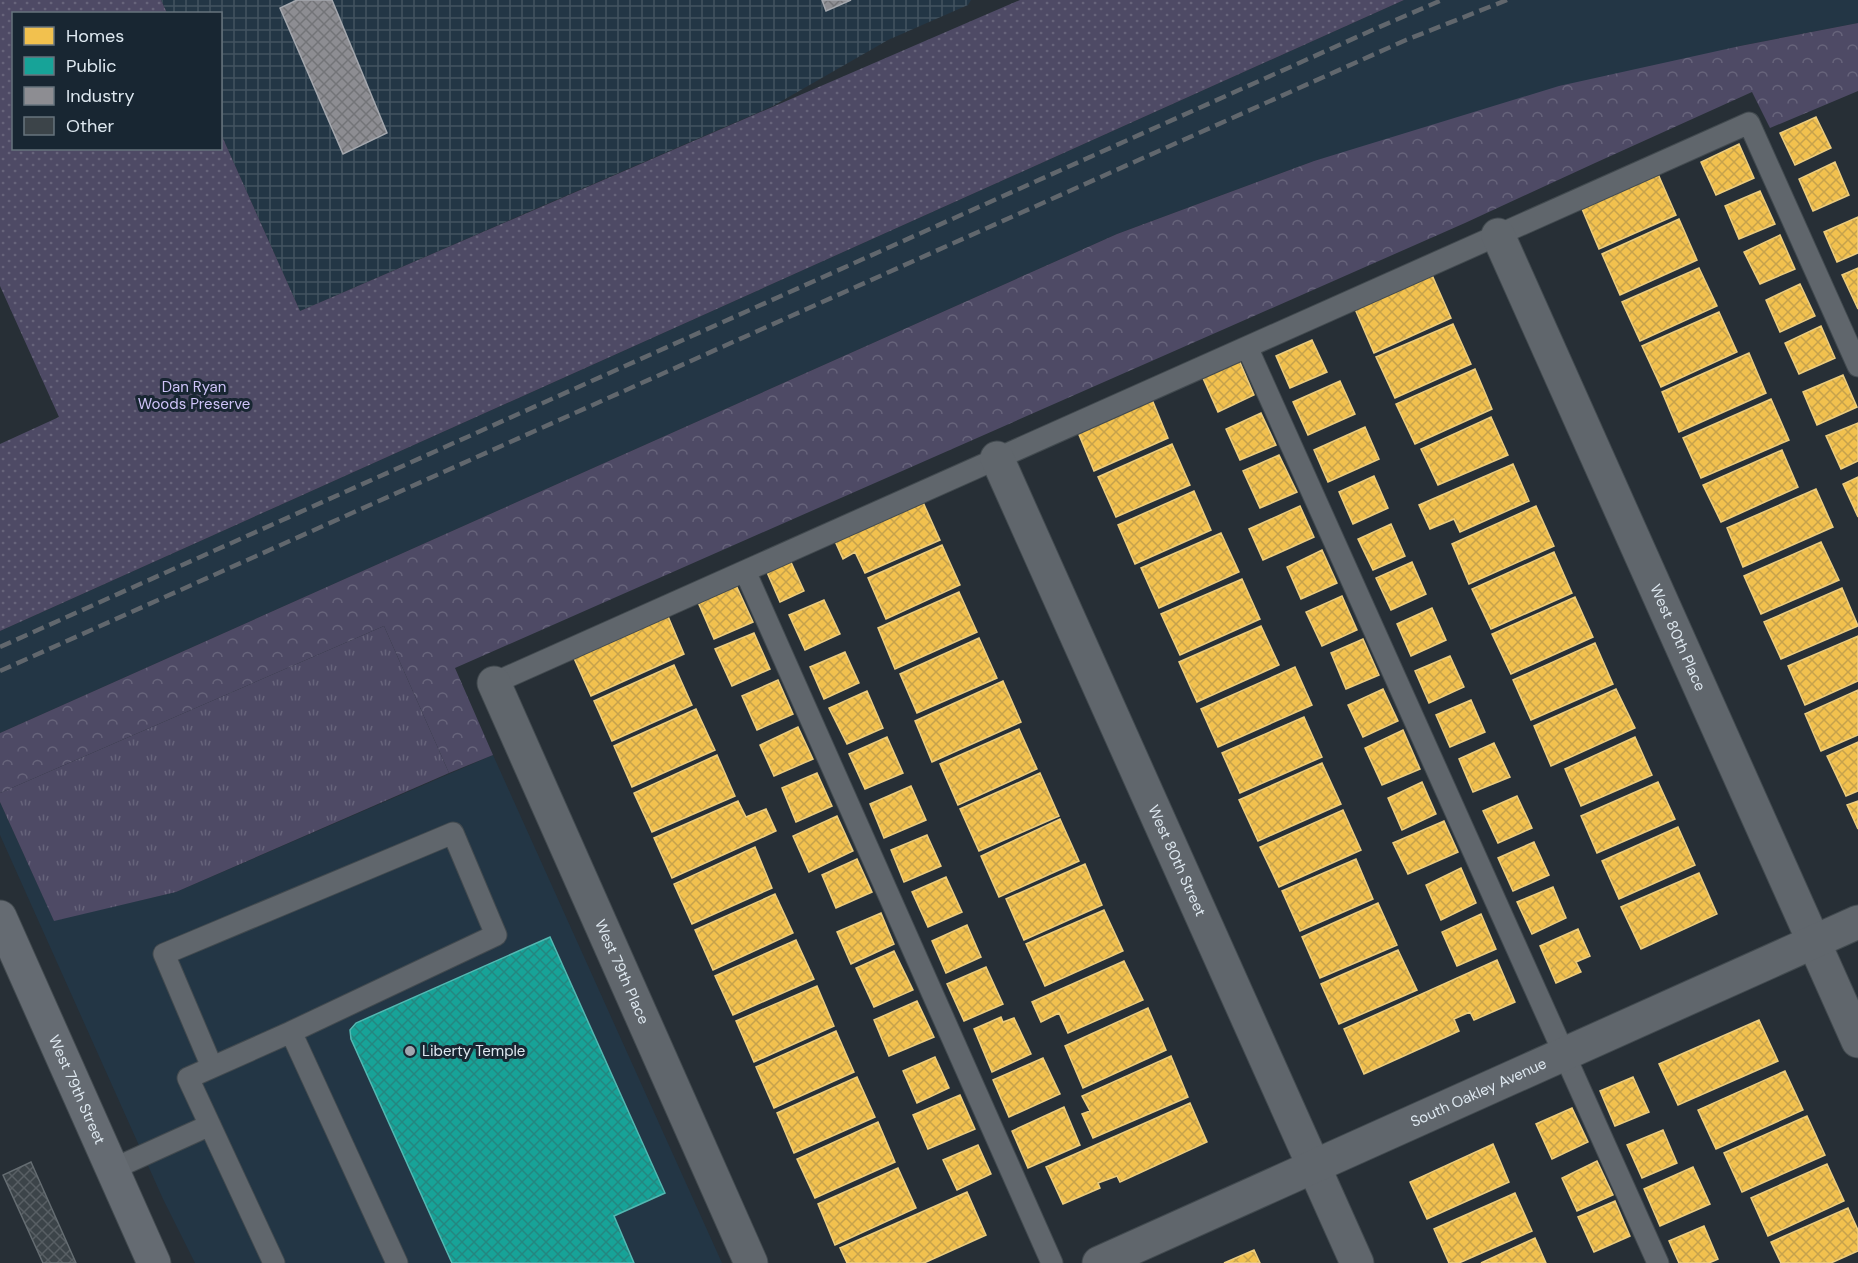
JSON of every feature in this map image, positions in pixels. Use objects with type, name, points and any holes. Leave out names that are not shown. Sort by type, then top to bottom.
[{"type":"main road","name":"West 79th Street","points":[[0,917],[154,1263]]},
{"type":"street","name":"West 80th Place","points":[[1498,234],[1858,1041]]},
{"type":"street","name":"West 80th Street","points":[[997,458],[1357,1263]]},
{"type":"street","name":"West 79th Place","points":[[494,683],[751,1263]]},
{"type":"street","name":"South Oakley Avenue","points":[[1099,1263],[1858,922]]},
{"type":"lane","points":[[494,683],[1749,123],[1858,366]]},
{"type":"lane","points":[[1247,347],[1658,1263]]},
{"type":"lane","points":[[745,571],[1052,1263]]},
{"type":"lane","points":[[212,1067],[164,954],[453,833],[496,935],[291,1032],[188,1078],[274,1263]]},
{"type":"lane","points":[[291,1032],[397,1263]]},
{"type":"lane","points":[[112,1169],[210,1125]]},
{"type":"shaded area","points":[[161,0],[971,0],[968,5],[888,40],[773,106],[300,311],[222,136],[222,12],[167,12]]},
{"type":"shaded area","points":[[1404,0],[1858,0],[1858,23],[1740,46],[1314,161],[1117,234],[0,733],[0,631]]},
{"type":"shaded area","points":[[493,755],[722,1263],[195,1263],[163,1199],[0,835],[0,802],[54,920],[176,892]]},
{"type":"green space","name":"Dan Ryan Woods Preserve","points":[[0,0],[161,0],[167,12],[12,12],[12,150],[222,150],[222,136],[300,311],[1020,0],[1404,0],[0,631],[0,444],[59,417],[0,286]]},
{"type":"green space","points":[[1858,23],[1858,91],[1770,128],[1752,92],[1465,223],[455,668],[493,755],[449,773],[384,626],[0,793],[0,733],[1117,234],[1314,161],[1559,86],[1740,46]]},
{"type":"green space","points":[[384,626],[449,773],[176,892],[54,921],[0,802],[0,793]]},
{"type":"building: Homes","points":[[1816,117],[1831,148],[1795,165],[1780,133]]},
{"type":"building: Homes","points":[[1739,144],[1754,178],[1716,195],[1701,162]]},
{"type":"building: Homes","points":[[1835,162],[1849,195],[1813,211],[1799,179]]},
{"type":"building: Homes","points":[[1658,174],[1676,215],[1599,249],[1582,209]]},
{"type":"building: Homes","points":[[1760,191],[1775,224],[1739,239],[1725,206]]},
{"type":"building: Homes","points":[[1858,217],[1858,253],[1837,262],[1824,232]]},
{"type":"building: Homes","points":[[1679,219],[1697,260],[1620,295],[1602,254]]},
{"type":"building: Homes","points":[[1780,235],[1795,269],[1760,284],[1744,252]]},
{"type":"building: Homes","points":[[1699,268],[1717,306],[1640,341],[1622,302]]},
{"type":"building: Homes","points":[[1858,268],[1858,309],[1842,275]]},
{"type":"building: Homes","points":[[1432,275],[1451,318],[1374,353],[1355,309]]},
{"type":"building: Homes","points":[[1800,284],[1815,316],[1780,332],[1766,300]]},
{"type":"building: Homes","points":[[1719,312],[1737,352],[1661,387],[1642,346]]},
{"type":"building: Homes","points":[[1453,324],[1471,364],[1395,398],[1376,357]]},
{"type":"building: Homes","points":[[1821,326],[1835,358],[1799,374],[1785,343]]},
{"type":"building: Homes","points":[[1312,340],[1327,372],[1290,388],[1276,356]]},
{"type":"building: Homes","points":[[1749,353],[1766,393],[1679,432],[1662,392]]},
{"type":"building: Homes","points":[[1239,360],[1254,395],[1218,412],[1202,376]]},
{"type":"building: Homes","points":[[1475,369],[1492,409],[1415,444],[1396,404]]},
{"type":"building: Homes","points":[[1843,375],[1857,407],[1817,425],[1803,392]]},
{"type":"building: Homes","points":[[1340,381],[1355,414],[1308,435],[1293,402]]},
{"type":"building: Homes","points":[[1151,397],[1168,438],[1094,471],[1077,430]]},
{"type":"building: Homes","points":[[1771,399],[1789,440],[1701,478],[1683,438]]},
{"type":"building: Homes","points":[[1261,413],[1276,445],[1240,460],[1226,429]]},
{"type":"building: Homes","points":[[1491,417],[1508,455],[1438,485],[1421,449]]},
{"type":"building: Homes","points":[[1858,423],[1858,461],[1841,469],[1826,436]]},
{"type":"building: Homes","points":[[1365,427],[1379,459],[1328,482],[1314,450]]},
{"type":"building: Homes","points":[[1172,444],[1190,485],[1116,517],[1098,477]]},
{"type":"building: Homes","points":[[1782,450],[1798,487],[1721,522],[1703,485]]},
{"type":"building: Homes","points":[[1279,455],[1297,492],[1260,508],[1243,471]]},
{"type":"building: Homes","points":[[1513,464],[1529,501],[1460,532],[1454,519],[1430,529],[1419,505]]},
{"type":"building: Homes","points":[[1374,476],[1388,508],[1353,524],[1339,492]]},
{"type":"building: Homes","points":[[1858,477],[1858,517],[1843,484]]},
{"type":"building: Homes","points":[[1816,489],[1833,527],[1743,567],[1727,528]]},
{"type":"building: Homes","points":[[1194,491],[1211,530],[1135,564],[1118,525]]},
{"type":"building: Homes","points":[[922,500],[940,540],[865,573],[855,552],[843,559],[834,539]]},
{"type":"building: Homes","points":[[1300,506],[1314,537],[1263,560],[1249,529]]},
{"type":"building: Homes","points":[[1536,506],[1554,546],[1469,584],[1452,544]]},
{"type":"building: Homes","points":[[1391,524],[1405,556],[1373,570],[1358,539]]},
{"type":"building: Homes","points":[[1221,533],[1239,572],[1159,608],[1141,568]]},
{"type":"building: Homes","points":[[1821,542],[1839,580],[1761,614],[1744,576]]},
{"type":"building: Homes","points":[[942,545],[960,585],[886,619],[868,578]]},
{"type":"building: Homes","points":[[1322,550],[1337,583],[1301,599],[1287,567]]},
{"type":"building: Homes","points":[[1554,552],[1572,593],[1491,629],[1472,589]]},
{"type":"building: Homes","points":[[790,560],[804,591],[780,602],[766,570]]},
{"type":"building: Homes","points":[[1412,562],[1426,594],[1391,610],[1376,578]]},
{"type":"building: Homes","points":[[1242,579],[1260,619],[1180,655],[1161,614]]},
{"type":"building: Homes","points":[[735,583],[753,622],[714,639],[697,600]]},
{"type":"building: Homes","points":[[1842,588],[1858,626],[1781,659],[1764,622]]},
{"type":"building: Homes","points":[[959,592],[977,632],[895,669],[878,628]]},
{"type":"building: Homes","points":[[1342,596],[1357,630],[1322,646],[1306,612]]},
{"type":"building: Homes","points":[[1575,597],[1593,637],[1511,674],[1492,634]]},
{"type":"building: Homes","points":[[824,600],[840,634],[805,650],[789,615]]},
{"type":"building: Homes","points":[[1432,608],[1446,640],[1411,656],[1397,624]]},
{"type":"building: Homes","points":[[667,614],[684,654],[591,696],[573,656]]},
{"type":"building: Homes","points":[[1261,626],[1279,665],[1197,702],[1179,662]]},
{"type":"building: Homes","points":[[754,633],[770,669],[732,686],[715,649]]},
{"type":"building: Homes","points":[[1858,636],[1858,681],[1805,705],[1788,666]]},
{"type":"building: Homes","points":[[979,638],[997,678],[917,713],[900,674]]},
{"type":"building: Homes","points":[[1363,639],[1379,675],[1346,689],[1331,653]]},
{"type":"building: Homes","points":[[1595,643],[1613,684],[1531,720],[1513,680]]},
{"type":"building: Homes","points":[[845,652],[859,683],[824,699],[810,667]]},
{"type":"building: Homes","points":[[1450,656],[1464,687],[1429,703],[1415,671]]},
{"type":"building: Homes","points":[[674,665],[692,705],[612,741],[594,701]]},
{"type":"building: Homes","points":[[1295,667],[1312,705],[1218,747],[1201,709]]},
{"type":"building: Homes","points":[[778,680],[793,714],[757,730],[742,696]]},
{"type":"building: Homes","points":[[1003,681],[1021,722],[932,762],[915,721]]},
{"type":"building: Homes","points":[[1383,689],[1398,721],[1363,737],[1348,705]]},
{"type":"building: Homes","points":[[1616,689],[1635,728],[1551,766],[1534,726]]},
{"type":"building: Homes","points":[[1858,690],[1858,735],[1821,751],[1805,714]]},
{"type":"building: Homes","points":[[867,691],[883,728],[847,744],[829,708]]},
{"type":"building: Homes","points":[[1471,700],[1485,732],[1450,747],[1436,715]]},
{"type":"building: Homes","points":[[696,709],[715,750],[632,787],[614,746]]},
{"type":"building: Homes","points":[[1304,717],[1322,757],[1240,793],[1222,753]]},
{"type":"building: Homes","points":[[798,727],[813,759],[774,776],[760,745]]},
{"type":"building: Homes","points":[[1019,729],[1037,769],[958,805],[940,764]]},
{"type":"building: Homes","points":[[1403,730],[1420,769],[1382,785],[1365,748]]},
{"type":"building: Homes","points":[[887,737],[903,773],[865,789],[849,754]]},
{"type":"building: Homes","points":[[1635,737],[1652,775],[1581,806],[1565,769]]},
{"type":"building: Homes","points":[[1858,742],[1858,791],[1846,796],[1827,756]]},
{"type":"building: Homes","points":[[1494,743],[1510,777],[1473,792],[1459,759]]},
{"type":"building: Homes","points":[[717,755],[735,796],[652,832],[634,793]]},
{"type":"building: Homes","points":[[1322,763],[1341,804],[1258,841],[1239,800]]},
{"type":"building: Homes","points":[[817,773],[832,806],[796,822],[782,788]]},
{"type":"building: Homes","points":[[1040,773],[1059,816],[979,851],[960,809]]},
{"type":"building: Homes","points":[[1422,782],[1436,814],[1402,830],[1388,798]]},
{"type":"building: Homes","points":[[1658,782],[1675,819],[1597,853],[1581,816]]},
{"type":"building: Homes","points":[[911,786],[926,820],[884,838],[870,804]]},
{"type":"building: Homes","points":[[1517,796],[1532,828],[1498,843],[1483,811]]},
{"type":"building: Homes","points":[[738,801],[746,817],[766,809],[776,831],[672,878],[654,838]]},
{"type":"building: Homes","points":[[1858,801],[1858,829],[1847,805]]},
{"type":"building: Homes","points":[[1343,810],[1361,850],[1279,887],[1260,847]]},
{"type":"building: Homes","points":[[837,816],[853,851],[809,872],[793,836]]},
{"type":"building: Homes","points":[[1060,819],[1079,861],[999,897],[981,856]]},
{"type":"building: Homes","points":[[1444,821],[1458,852],[1408,874],[1393,843]]},
{"type":"building: Homes","points":[[1678,827],[1695,865],[1619,899],[1602,861]]},
{"type":"building: Homes","points":[[927,835],[941,866],[904,882],[891,850]]},
{"type":"building: Homes","points":[[1534,842],[1549,875],[1513,891],[1498,858]]},
{"type":"building: Homes","points":[[755,847],[772,888],[692,924],[674,884]]},
{"type":"building: Homes","points":[[857,859],[872,892],[836,908],[822,875]]},
{"type":"building: Homes","points":[[1356,859],[1373,899],[1300,931],[1282,891]]},
{"type":"building: Homes","points":[[1085,864],[1102,905],[1024,940],[1006,899]]},
{"type":"building: Homes","points":[[1461,868],[1476,903],[1441,920],[1426,885]]},
{"type":"building: Homes","points":[[1699,873],[1717,914],[1641,949],[1621,907]]},
{"type":"building: Homes","points":[[946,877],[962,912],[928,927],[912,892]]},
{"type":"building: Homes","points":[[1553,887],[1566,918],[1532,934],[1517,902]]},
{"type":"building: Homes","points":[[775,894],[793,933],[713,970],[695,930]]},
{"type":"building: Homes","points":[[1378,903],[1397,945],[1320,978],[1302,937]]},
{"type":"building: Homes","points":[[1104,910],[1123,951],[1045,986],[1026,944]]},
{"type":"building: Homes","points":[[881,913],[894,944],[851,964],[837,932]]},
{"type":"building: Homes","points":[[1481,914],[1496,949],[1457,966],[1442,932]]},
{"type":"building: Homes","points":[[967,925],[981,957],[946,973],[932,941]]},
{"type":"building: Homes","points":[[1578,929],[1590,956],[1576,962],[1581,972],[1556,983],[1540,946]]},
{"type":"building: Homes","points":[[796,940],[814,979],[733,1015],[715,976]]},
{"type":"building: Homes","points":[[1398,950],[1417,990],[1339,1024],[1321,984]]},
{"type":"building: Homes","points":[[894,951],[913,990],[874,1007],[856,968]]},
{"type":"building: Homes","points":[[1497,960],[1515,1002],[1474,1020],[1470,1012],[1454,1019],[1459,1031],[1364,1074],[1344,1029]]},
{"type":"building: Homes","points":[[1124,961],[1143,1000],[1068,1033],[1059,1013],[1041,1022],[1032,1002]]},
{"type":"building: Homes","points":[[986,967],[1003,1004],[964,1021],[947,984]]},
{"type":"building: Homes","points":[[817,986],[834,1026],[754,1062],[736,1021]]},
{"type":"building: Homes","points":[[917,1001],[934,1037],[889,1056],[874,1020]]},
{"type":"building: Homes","points":[[1148,1008],[1166,1050],[1083,1088],[1065,1046]]},
{"type":"building: Homes","points":[[1001,1017],[1003,1022],[1014,1018],[1031,1054],[992,1072],[974,1029]]},
{"type":"building: Homes","points":[[1759,1020],[1778,1061],[1678,1105],[1659,1064]]},
{"type":"building: Homes","points":[[836,1031],[854,1072],[774,1108],[756,1067]]},
{"type":"building: Homes","points":[[1171,1056],[1188,1097],[1093,1138],[1082,1114],[1090,1111],[1082,1096]]},
{"type":"building: Homes","points":[[935,1057],[949,1088],[917,1103],[903,1071]]},
{"type":"building: Homes","points":[[1043,1058],[1060,1094],[1009,1117],[993,1080]]},
{"type":"building: Homes","points":[[1785,1071],[1803,1110],[1716,1149],[1698,1110]]},
{"type":"building: Homes","points":[[857,1077],[875,1117],[794,1153],[777,1113]]},
{"type":"building: Homes","points":[[1633,1077],[1649,1112],[1615,1126],[1600,1091]]},
{"type":"building: Homes","points":[[960,1095],[975,1129],[928,1149],[913,1115]]},
{"type":"building: Homes","points":[[1190,1103],[1207,1142],[1120,1182],[1117,1176],[1098,1183],[1100,1188],[1063,1204],[1046,1167]]},
{"type":"building: Homes","points":[[1064,1107],[1080,1145],[1028,1168],[1012,1131]]},
{"type":"building: Homes","points":[[1572,1108],[1588,1142],[1552,1159],[1536,1124]]},
{"type":"building: Homes","points":[[1807,1116],[1825,1155],[1742,1192],[1724,1153]]},
{"type":"building: Homes","points":[[878,1122],[895,1162],[815,1198],[797,1159]]},
{"type":"building: Homes","points":[[1663,1130],[1677,1163],[1642,1178],[1627,1145]]},
{"type":"building: Homes","points":[[1493,1144],[1509,1182],[1427,1219],[1410,1182]]},
{"type":"building: Homes","points":[[978,1145],[991,1174],[957,1190],[943,1160]]},
{"type":"building: Homes","points":[[1597,1161],[1613,1195],[1577,1211],[1562,1178]]},
{"type":"building: Homes","points":[[1827,1164],[1844,1201],[1768,1236],[1751,1198]]},
{"type":"building: Homes","points":[[1693,1167],[1710,1204],[1660,1226],[1644,1189]]},
{"type":"building: Homes","points":[[898,1168],[916,1208],[835,1245],[818,1204]]},
{"type":"building: Homes","points":[[967,1192],[986,1235],[924,1263],[847,1263],[840,1248]]},
{"type":"building: Homes","points":[[1515,1193],[1532,1231],[1459,1263],[1449,1263],[1434,1229]]},
{"type":"building: Homes","points":[[1615,1201],[1630,1236],[1594,1252],[1578,1217]]},
{"type":"building: Homes","points":[[1848,1208],[1858,1230],[1858,1251],[1831,1263],[1781,1263],[1771,1242]]},
{"type":"building: Homes","points":[[1704,1226],[1718,1259],[1709,1263],[1679,1263],[1669,1241]]},
{"type":"building: Homes","points":[[1535,1238],[1546,1263],[1481,1263]]},
{"type":"building: Homes","points":[[1254,1250],[1260,1263],[1224,1263]]},
{"type":"building: Public","points":[[550,937],[665,1193],[614,1216],[634,1263],[452,1263],[351,1039],[350,1030],[356,1023]]},
{"type":"building: Industry","points":[[297,0],[332,0],[387,133],[343,154],[280,8]]},
{"type":"building: Industry","points":[[822,0],[851,0],[826,11]]},
{"type":"building: Other","points":[[31,1162],[76,1263],[43,1263],[3,1175]]},
{"type":"railway","points":[[0,647],[1442,0]]},
{"type":"railway","points":[[0,671],[1406,40],[1507,0]]},
{"type":"place","name":"Liberty Temple","points":[[410,1051]]}]
